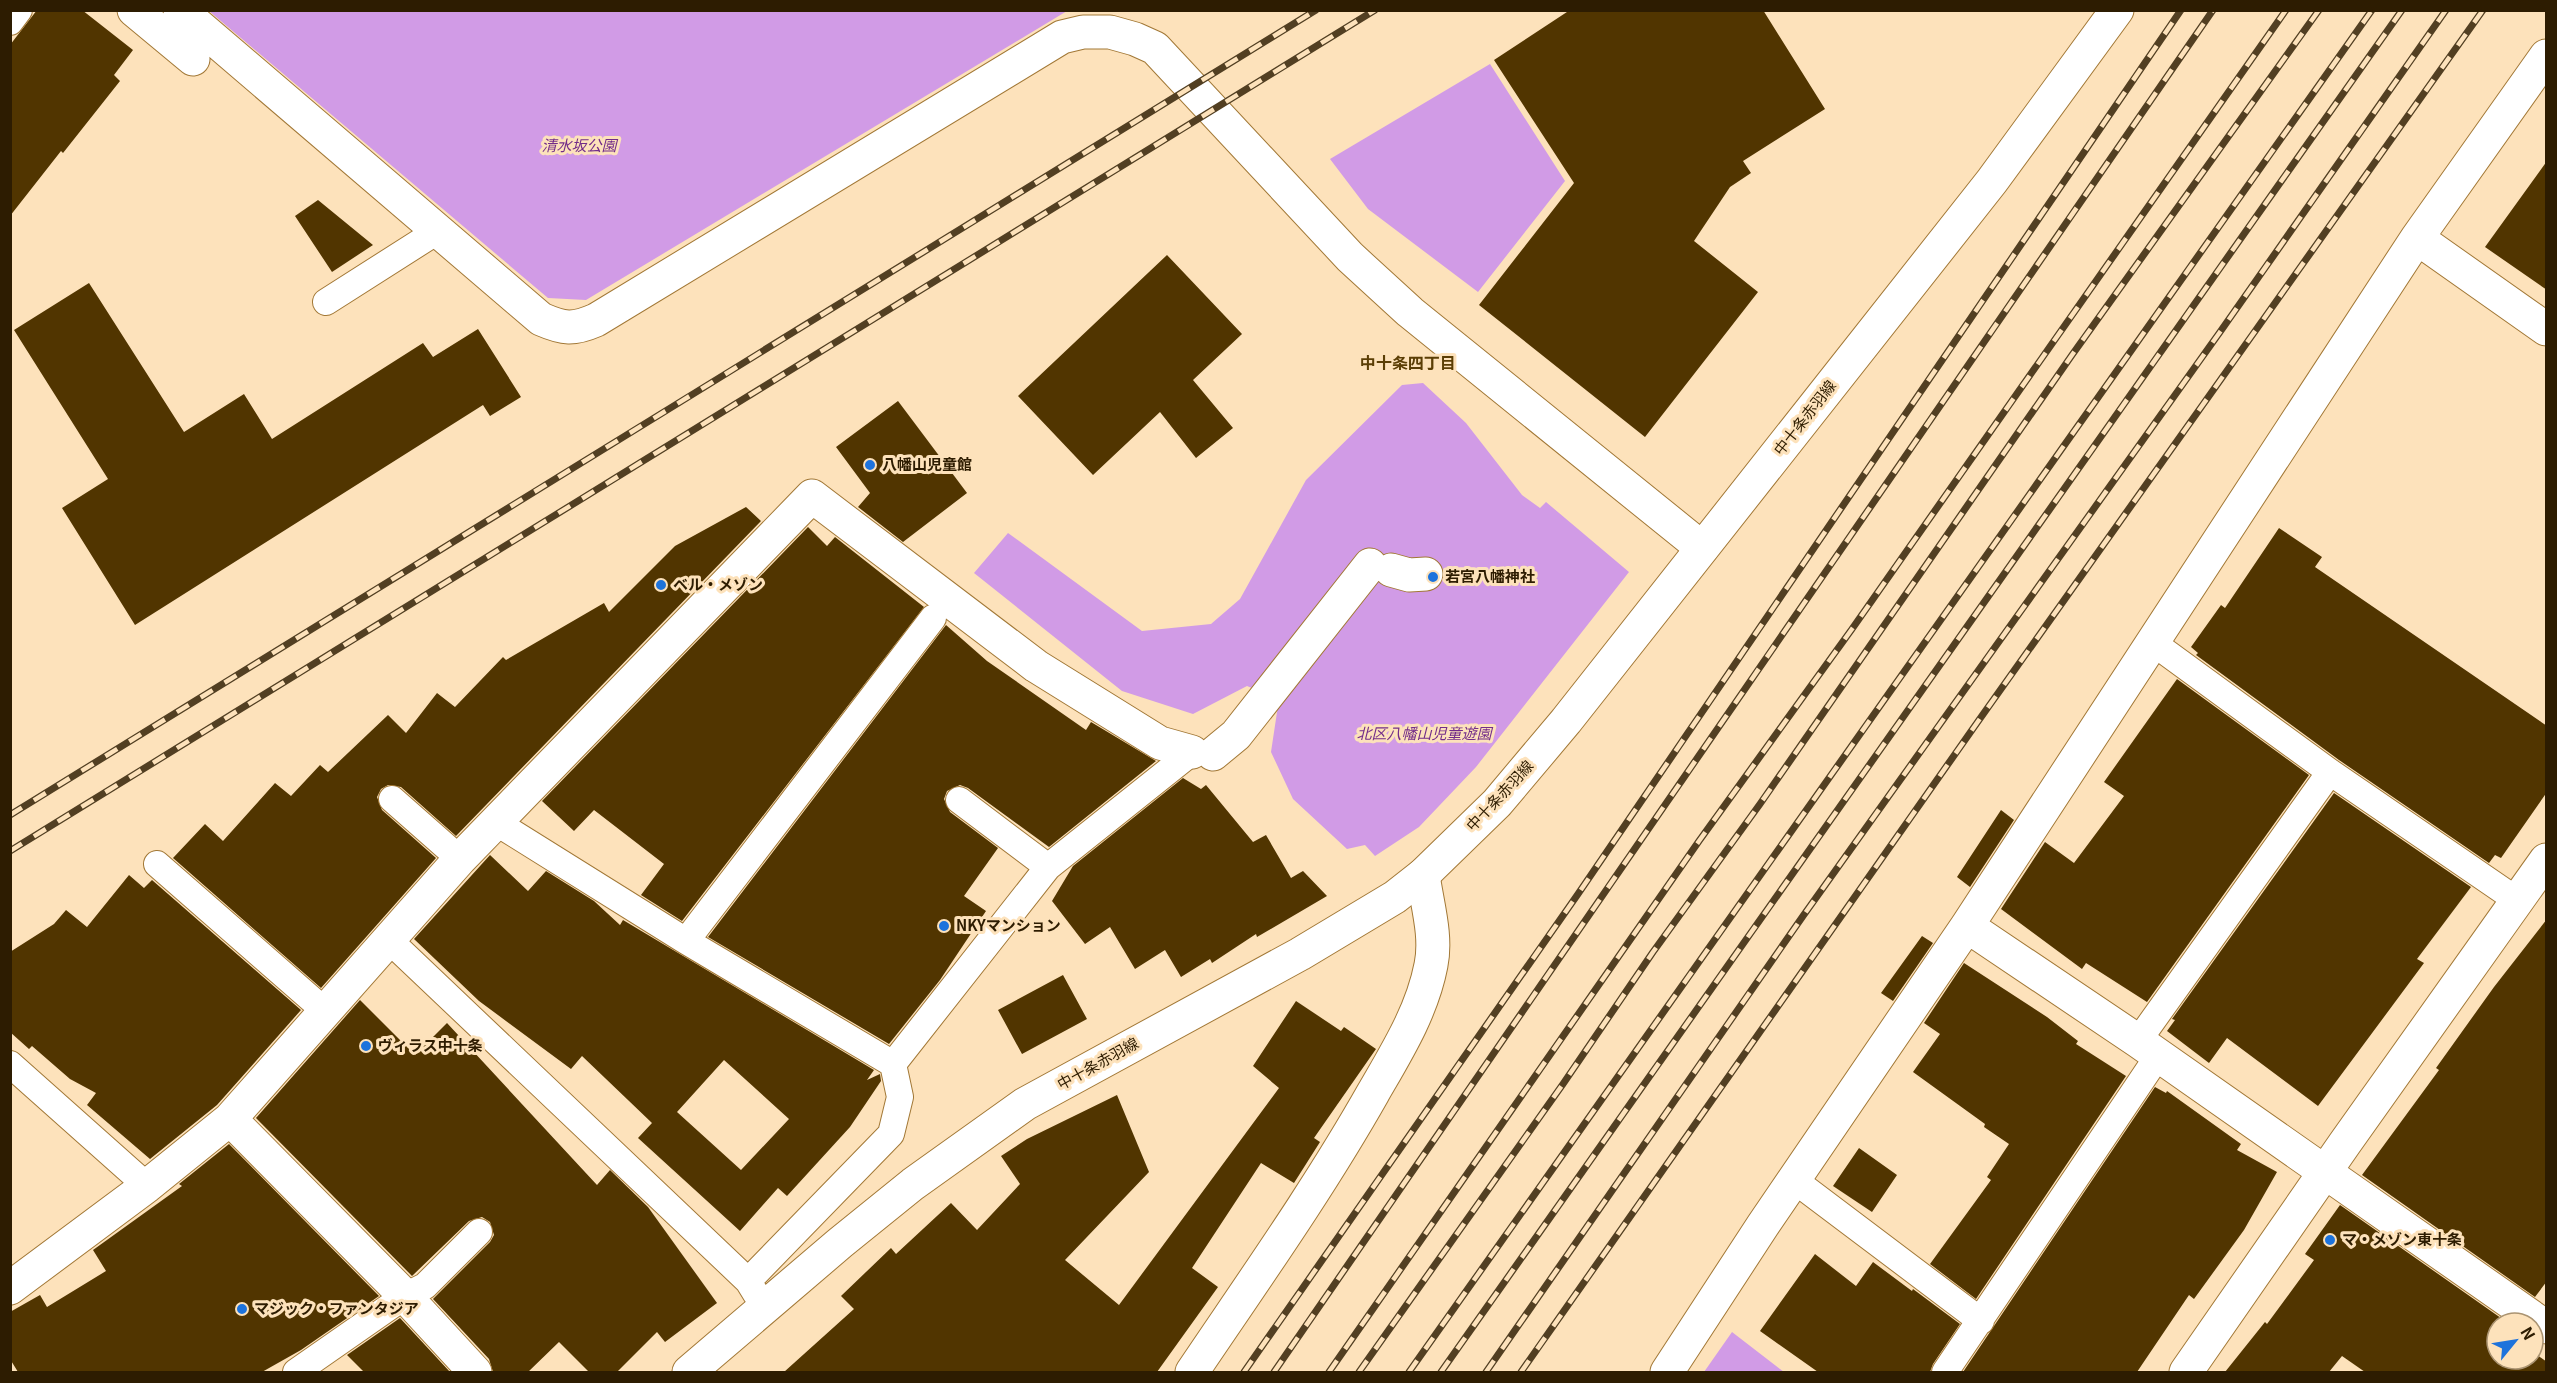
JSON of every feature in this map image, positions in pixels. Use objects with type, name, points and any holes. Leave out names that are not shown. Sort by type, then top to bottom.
[{"type":"street","points":[[134,10],[193,59]]},
{"type":"street","points":[[180,10],[541,319],[560,327],[578,328],[596,320],[1062,37],[1083,32],[1110,32],[1135,39],[1155,48],[1350,257],[1410,312],[1702,548]]},
{"type":"street","name":"中十条赤羽線","points":[[689,1372],[757,1294],[1025,1104],[1300,954],[1385,903],[1423,875],[1497,803],[1566,721],[1992,181],[2117,10]]},
{"type":"street","points":[[1667,1372],[1967,926],[2417,238],[2547,56]]},
{"type":"street","points":[[2417,238],[2547,328]]},
{"type":"street","points":[[10,1288],[147,1186],[230,1119],[460,859],[812,496],[1036,666],[1160,743],[1203,753],[1236,735],[1381,567],[1409,574],[1426,574]]},
{"type":"street","points":[[2186,1372],[2547,860]]},
{"type":"street","points":[[1192,1372],[1345,1143],[1407,1033],[1425,988],[1431,963],[1432,938],[1423,875]]},
{"type":"street","points":[[1967,926],[2547,1327]]},
{"type":"street","points":[[230,1119],[405,1296],[475,1372]]},
{"type":"lane","points":[[10,22],[19,10]]},
{"type":"lane","points":[[326,302],[439,230]]},
{"type":"lane","points":[[686,942],[933,618]]},
{"type":"lane","points":[[2152,642],[2330,772],[2518,901]]},
{"type":"lane","points":[[893,1064],[1048,867],[1203,753]]},
{"type":"lane","points":[[1945,1372],[1981,1321],[2148,1049],[2330,772]]},
{"type":"lane","points":[[392,799],[460,859]]},
{"type":"lane","points":[[959,800],[1048,867]]},
{"type":"lane","points":[[389,940],[757,1294],[891,1134],[900,1097],[893,1064],[686,942],[497,823]]},
{"type":"lane","points":[[157,864],[325,1011]]},
{"type":"lane","points":[[10,1064],[147,1186]]},
{"type":"lane","points":[[1794,1180],[1981,1321]]},
{"type":"lane","points":[[296,1372],[405,1296],[425,1286],[479,1232]]},
{"type":"green space","name":"清水坂公園","points":[[209,11],[1067,11],[586,300],[548,298]]},
{"type":"green space","points":[[1490,64],[1565,181],[1478,292],[1368,209],[1330,159]]},
{"type":"green space","name":"北区八幡山児童遊園","points":[[1423,383],[1466,423],[1522,495],[1540,508],[1546,502],[1629,572],[1476,767],[1419,827],[1375,856],[1365,845],[1347,849],[1293,799],[1271,752],[1279,699],[1247,686],[1193,714],[1122,691],[974,573],[1008,533],[1142,631],[1211,624],[1240,599],[1306,480],[1402,385]]},
{"type":"green space","points":[[1732,1332],[1784,1372],[1704,1372]]},
{"type":"building","points":[[37,10],[82,10],[133,50],[114,75],[120,81],[10,216],[10,45]]},
{"type":"building","points":[[1570,10],[1763,10],[1825,109],[1743,161],[1751,173],[1730,187],[1694,241],[1758,292],[1645,437],[1479,305],[1574,183],[1494,60]]},
{"type":"building","points":[[2547,161],[2547,290],[2485,247]]},
{"type":"building","points":[[318,200],[373,245],[332,272],[295,216]]},
{"type":"building","points":[[1167,255],[1242,334],[1193,380],[1233,428],[1196,458],[1160,412],[1093,475],[1018,396]]},
{"type":"building","points":[[89,283],[184,432],[244,394],[272,439],[423,343],[433,357],[478,329],[521,397],[490,416],[483,405],[135,625],[62,508],[108,479],[14,330]]},
{"type":"building","points":[[898,401],[967,493],[903,542],[858,507],[870,493],[836,447]]},
{"type":"building","points":[[746,507],[761,521],[456,836],[401,787],[388,785],[381,789],[377,797],[382,810],[436,858],[321,988],[173,858],[205,824],[223,841],[275,783],[291,796],[320,765],[328,772],[388,715],[406,733],[437,693],[455,707],[503,657],[506,660],[604,603],[609,612],[675,546]]},
{"type":"building","points":[[808,527],[827,546],[835,537],[924,607],[682,921],[641,895],[664,864],[594,810],[574,831],[542,801]]},
{"type":"building","points":[[2279,528],[2322,557],[2315,567],[2547,726],[2547,792],[2501,858],[2495,855],[2489,863],[2339,760],[2196,655],[2198,653],[2191,647],[2221,605],[2225,608]]},
{"type":"building","points":[[946,625],[987,661],[1086,730],[1091,722],[1156,761],[1049,847],[968,788],[960,785],[947,791],[944,799],[950,812],[998,848],[964,896],[986,911],[940,980],[889,1044],[708,937]]},
{"type":"building","points":[[2177,679],[2309,775],[2147,1002],[2086,963],[2082,969],[2001,909],[2045,842],[2074,863],[2124,796],[2104,782]]},
{"type":"building","points":[[1183,778],[1201,789],[1206,785],[1253,842],[1266,835],[1291,878],[1303,871],[1327,896],[1257,937],[1256,934],[1212,963],[1210,959],[1181,977],[1165,950],[1135,969],[1110,927],[1085,944],[1052,901],[1073,866]]},
{"type":"building","points":[[2334,793],[2471,887],[2417,959],[2424,963],[2318,1106],[2227,1038],[2209,1063],[2167,1031],[2175,1020],[2172,1019]]},
{"type":"building","points":[[2001,810],[2014,820],[1970,887],[1957,877]]},
{"type":"building","points":[[490,855],[528,891],[546,871],[594,901],[620,925],[623,920],[874,1070],[867,1080],[880,1074],[881,1081],[850,1127],[787,1196],[778,1188],[740,1231],[638,1138],[652,1123],[582,1056],[571,1069],[479,1001],[414,939]],"holes":[[[724,1060],[789,1119],[741,1170],[677,1112]]]},
{"type":"building","points":[[129,875],[144,888],[152,880],[301,1010],[217,1105],[150,1159],[87,1105],[96,1093],[70,1079],[32,1046],[29,1049],[10,1032],[10,952],[54,924],[66,910],[87,927]]},
{"type":"building","points":[[2547,919],[2547,1281],[2535,1297],[2362,1175],[2439,1070],[2436,1068],[2494,987]]},
{"type":"building","points":[[1922,936],[1933,943],[1893,1001],[1881,993]]},
{"type":"building","points":[[1964,963],[2047,1017],[2078,1041],[2076,1044],[2126,1076],[1976,1299],[1930,1264],[1991,1180],[1987,1177],[2009,1144],[1913,1072],[1940,1034],[1924,1023]]},
{"type":"building","points":[[1063,975],[1087,1019],[1022,1054],[998,1010]]},
{"type":"building","points":[[360,1000],[415,1055],[447,1023],[597,1185],[610,1170],[648,1207],[717,1303],[665,1342],[657,1332],[617,1372],[589,1372],[559,1342],[528,1372],[493,1372],[489,1359],[433,1299],[490,1242],[494,1235],[490,1222],[482,1217],[469,1221],[412,1276],[256,1118]]},
{"type":"building","points":[[1296,1001],[1341,1031],[1344,1027],[1376,1049],[1314,1138],[1320,1142],[1294,1183],[1261,1163],[1192,1268],[1218,1287],[1157,1372],[784,1372],[854,1309],[841,1296],[891,1248],[896,1254],[951,1203],[977,1230],[1020,1184],[1001,1156],[1027,1139],[1117,1095],[1149,1172],[1065,1260],[1119,1305],[1279,1088],[1253,1066]]},
{"type":"building","points":[[2155,1087],[2166,1093],[2167,1091],[2241,1144],[2237,1150],[2277,1172],[2244,1230],[2194,1299],[2189,1295],[2137,1372],[1963,1372]]},
{"type":"building","points":[[229,1144],[379,1296],[301,1350],[262,1372],[18,1372],[10,1359],[10,1312],[40,1295],[47,1307],[106,1271],[93,1250],[182,1186],[179,1184]]},
{"type":"building","points":[[1859,1148],[1897,1175],[1872,1212],[1833,1186]]},
{"type":"building","points":[[2340,1205],[2491,1311],[2485,1311],[2485,1371],[2545,1371],[2545,1361],[2547,1372],[2365,1372],[2342,1356],[2329,1372],[2225,1372],[2265,1322],[2267,1324],[2314,1260],[2305,1254]]},
{"type":"building","points":[[1815,1254],[1856,1286],[1873,1262],[1960,1324],[1930,1372],[1818,1372],[1760,1331]]},
{"type":"building","points":[[400,1318],[450,1372],[364,1372],[347,1355]]},
{"type":"railway","points":[[10,815],[1316,10]]},
{"type":"railway","points":[[10,851],[1375,10]]},
{"type":"railway","points":[[1244,1372],[1578,894],[2181,10]]},
{"type":"railway","points":[[1274,1372],[2213,10]]},
{"type":"railway","points":[[1329,1372],[1699,841],[1852,629],[2286,10]]},
{"type":"railway","points":[[1359,1372],[1563,1084],[1653,952],[1760,804],[2072,355],[2319,10]]},
{"type":"railway","points":[[1409,1372],[2372,10]]},
{"type":"railway","points":[[1441,1372],[2402,10]]},
{"type":"railway","points":[[1486,1372],[1803,916],[2220,332],[2446,10]]},
{"type":"railway","points":[[1521,1372],[1979,720],[2483,10]]},
{"type":"place","name":"八幡山児童館","points":[[870,465]]},
{"type":"place","name":"若宮八幡神社","points":[[1433,577]]},
{"type":"place","name":"ベル・メゾン","points":[[661,585]]},
{"type":"place","name":"NKYマンション","points":[[944,926]]},
{"type":"place","name":"ヴィラス中十条","points":[[366,1046]]},
{"type":"place","name":"マ・メゾン東十条","points":[[2330,1240]]},
{"type":"place","name":"マジック・ファンタジア","points":[[242,1309]]},
{"type":"district","name":"中十条四丁目","points":[[1408,363]]}]
